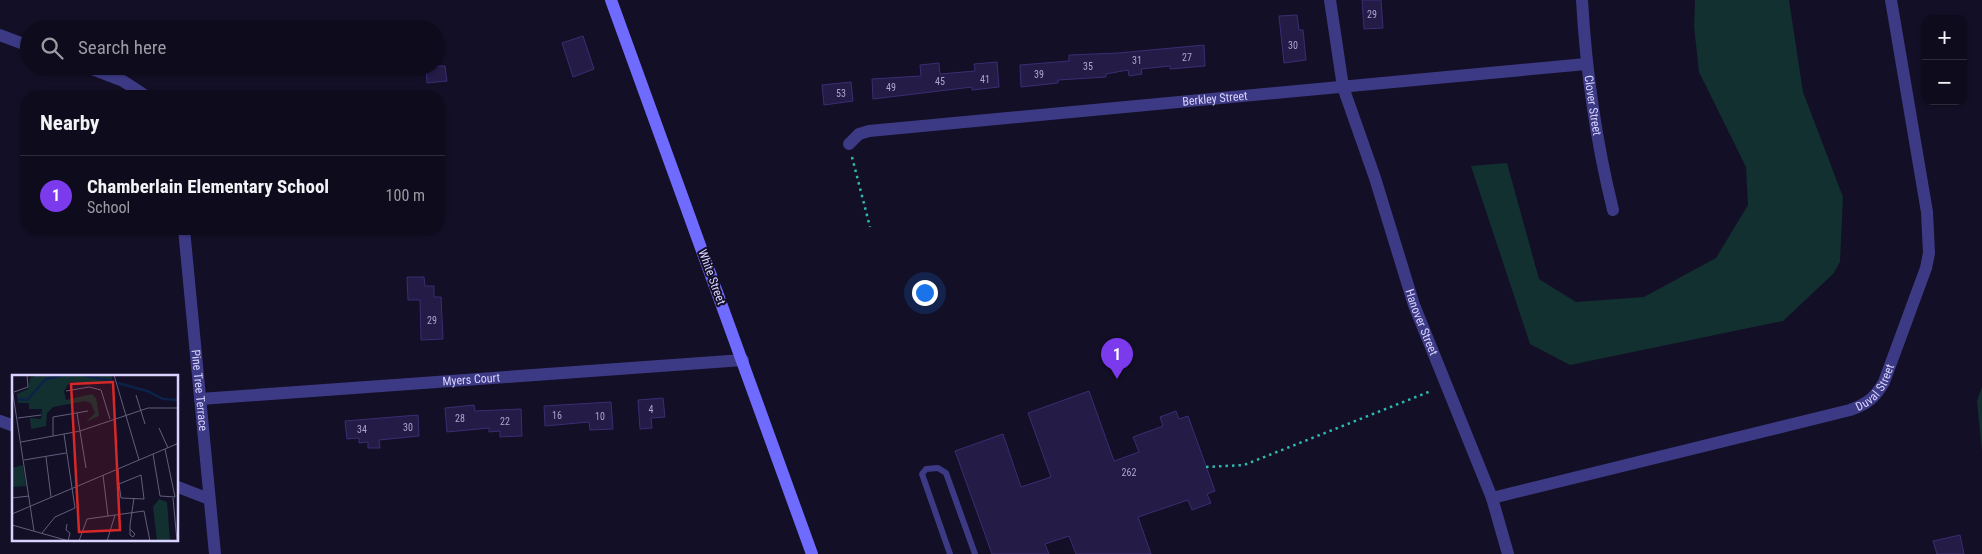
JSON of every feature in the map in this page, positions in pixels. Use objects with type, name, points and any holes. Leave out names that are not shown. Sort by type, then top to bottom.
[{"type":"street","name":"White Street","points":[[611,0],[812,554]]},
{"type":"street","name":"Hanover Street","points":[[1330,0],[1342,87],[1377,186],[1414,305],[1492,498],[1508,554]]},
{"type":"street","name":"Clover Street","points":[[1582,0],[1586,64],[1605,176],[1613,210]]},
{"type":"street","name":"Duval Street","points":[[1492,498],[1850,410],[1866,404],[1876,395],[1887,374],[1926,268],[1930,234],[1891,0]]},
{"type":"street","points":[[0,35],[20,43]]},
{"type":"street","name":"Berkley Street","points":[[849,144],[859,134],[869,131],[1586,64]]},
{"type":"street","points":[[107,75],[122,81],[136,90]]},
{"type":"street","name":"Pine Tree Terrace","points":[[185,235],[215,554]]},
{"type":"street","name":"Myers Court","points":[[200,399],[743,360]]},
{"type":"street","points":[[0,421],[12,425]]},
{"type":"street","points":[[179,487],[210,499]]},
{"type":"lane","points":[[950,554],[922,474],[926,469],[938,468],[946,473],[975,554]]},
{"type":"path","points":[[849,144],[870,227]]},
{"type":"path","points":[[1206,467],[1244,465],[1431,391]]},
{"type":"green space","points":[[1695,0],[1789,0],[1803,92],[1843,197],[1840,262],[1833,274],[1783,321],[1570,365],[1530,344],[1471,166],[1507,163],[1539,279],[1576,302],[1644,297],[1716,258],[1748,205],[1746,167],[1699,72],[1694,26]]},
{"type":"green space","points":[[1982,387],[1982,452],[1977,401]]},
{"type":"building","points":[[1362,0],[1381,0],[1383,28],[1364,29]]},
{"type":"building","points":[[1297,15],[1299,30],[1303,30],[1306,60],[1284,63],[1279,16]]},
{"type":"building","points":[[583,36],[594,69],[573,77],[562,43]]},
{"type":"building","points":[[1204,45],[1205,66],[1170,69],[1170,66],[1141,69],[1142,74],[1129,76],[1128,70],[1106,74],[1106,77],[1058,80],[1058,83],[1021,87],[1020,65],[1069,61],[1069,55],[1118,53]]},
{"type":"building","points":[[997,62],[999,87],[972,90],[972,87],[873,99],[872,79],[921,76],[920,65],[939,63],[940,74],[975,71],[974,64]]},
{"type":"building","points":[[445,66],[447,81],[427,83],[427,75],[445,75]]},
{"type":"building","points":[[851,82],[853,101],[824,105],[822,85]]},
{"type":"building","points":[[407,277],[424,277],[425,286],[434,286],[434,297],[441,297],[443,339],[421,340],[420,300],[408,300]]},
{"type":"building","points":[[1089,391],[1114,461],[1139,452],[1133,437],[1163,426],[1160,417],[1176,411],[1179,419],[1188,416],[1215,491],[1207,494],[1211,503],[1192,510],[1188,500],[1138,517],[1151,554],[1076,554],[1069,536],[1045,544],[1049,554],[992,554],[955,451],[1003,434],[1021,487],[1051,477],[1028,413]]},
{"type":"building","points":[[663,398],[665,417],[651,418],[652,428],[640,429],[638,400]]},
{"type":"building","points":[[611,402],[613,429],[590,430],[589,422],[545,426],[544,406]]},
{"type":"building","points":[[474,405],[475,411],[521,409],[522,436],[500,437],[500,431],[489,432],[489,428],[447,432],[445,408]]},
{"type":"building","points":[[418,415],[419,436],[379,440],[380,448],[368,448],[368,442],[359,443],[359,438],[347,439],[345,421]]},
{"type":"building","points":[[1960,535],[1964,554],[1937,554],[1933,541]]},
{"type":"place","name":"Chamberlain Elementary School","points":[[1117,379]]}]
